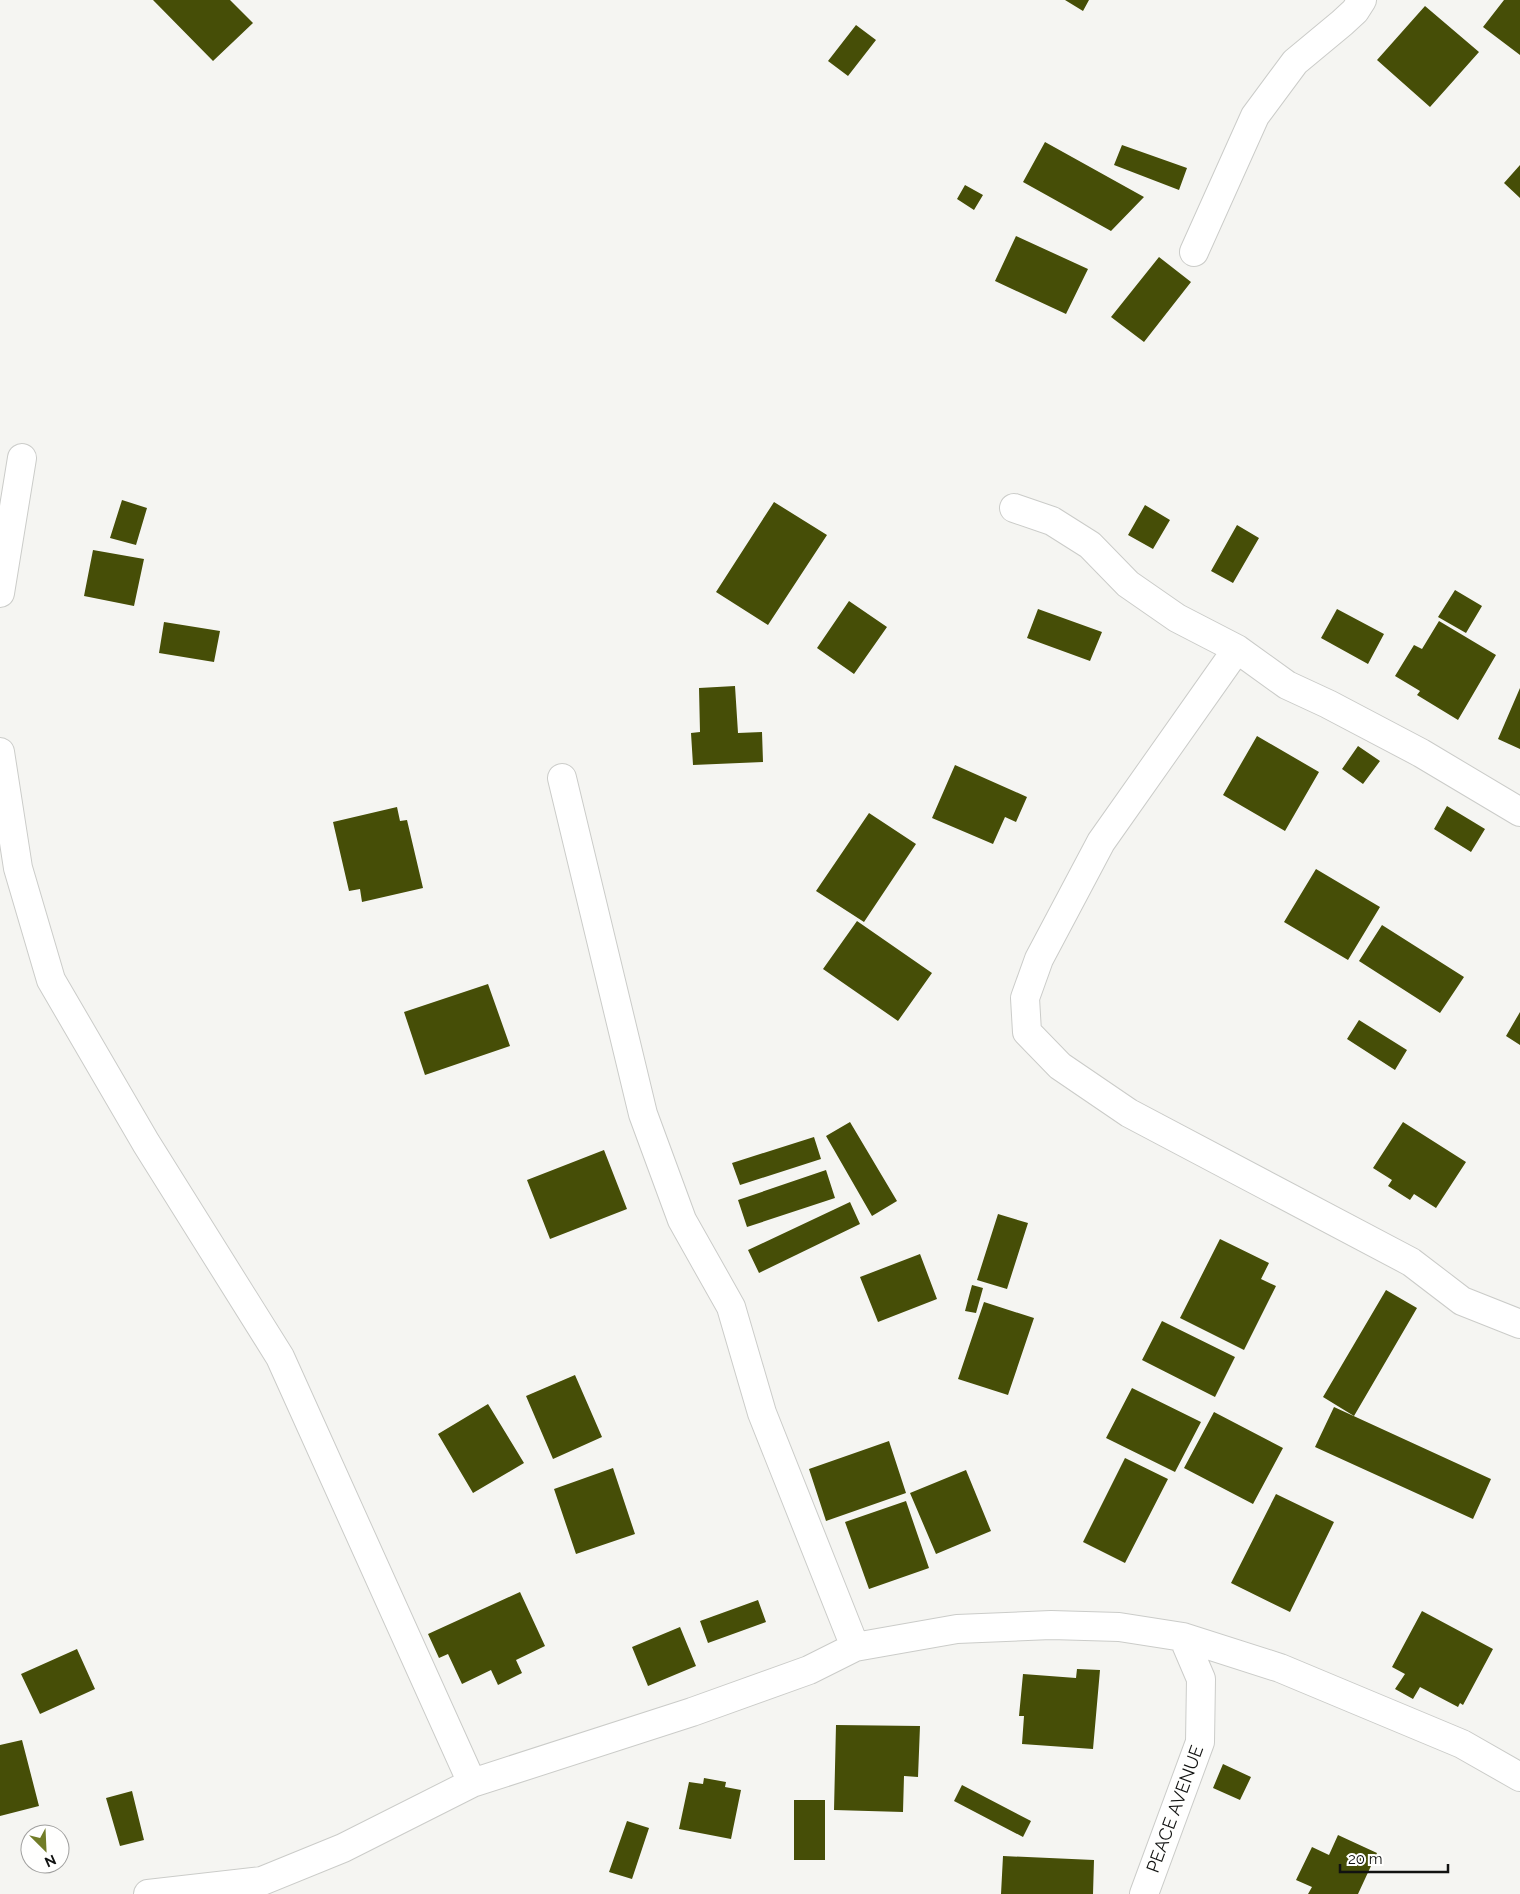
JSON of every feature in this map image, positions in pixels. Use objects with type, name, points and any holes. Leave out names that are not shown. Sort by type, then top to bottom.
[{"type":"street","points":[[1194,252],[1255,116],[1295,62],[1355,11],[1362,0]]},
{"type":"street","points":[[0,593],[22,458]]},
{"type":"street","points":[[1014,508],[1052,521],[1090,545],[1128,584],[1177,618],[1237,649],[1287,686],[1328,704],[1421,753],[1520,812]]},
{"type":"street","points":[[1237,649],[1101,842],[1039,959],[1026,998],[1027,1032],[1060,1066],[1129,1113],[1411,1262],[1462,1301],[1520,1324]]},
{"type":"street","points":[[0,752],[18,868],[52,980],[146,1143],[280,1356],[472,1784]]},
{"type":"street","points":[[562,778],[642,1114],[682,1220],[731,1307],[762,1413],[855,1647]]},
{"type":"street","points":[[148,1894],[262,1881],[343,1848],[472,1784],[692,1712],[810,1670],[855,1647],[957,1629],[1051,1625],[1119,1627],[1183,1637],[1280,1668],[1462,1744],[1520,1777]]},
{"type":"street","name":"PEACE AVENUE","points":[[1144,1894],[1200,1742],[1202,1679],[1183,1637]]},
{"type":"building","points":[[153,0],[230,0],[253,23],[213,61]]},
{"type":"building","points":[[1065,0],[1089,0],[1083,11]]},
{"type":"building","points":[[1504,0],[1520,0],[1520,55],[1483,27]]},
{"type":"building","points":[[1425,6],[1479,52],[1430,107],[1377,60]]},
{"type":"building","points":[[856,25],[876,40],[848,76],[828,61]]},
{"type":"building","points":[[1045,142],[1144,197],[1111,231],[1023,182]]},
{"type":"building","points":[[1122,145],[1187,168],[1179,190],[1114,165]]},
{"type":"building","points":[[1520,165],[1520,198],[1504,183]]},
{"type":"building","points":[[965,185],[983,195],[974,210],[957,199]]},
{"type":"building","points":[[1016,236],[1088,269],[1066,314],[995,281]]},
{"type":"building","points":[[1159,257],[1191,282],[1144,342],[1111,317]]},
{"type":"building","points":[[122,500],[147,508],[136,545],[110,538]]},
{"type":"building","points":[[774,502],[827,535],[768,625],[716,592]]},
{"type":"building","points":[[1145,505],[1170,520],[1153,549],[1128,535]]},
{"type":"building","points":[[1237,525],[1259,538],[1233,583],[1211,571]]},
{"type":"building","points":[[93,550],[144,559],[134,606],[84,596]]},
{"type":"building","points":[[1455,590],[1482,606],[1466,633],[1438,617]]},
{"type":"building","points":[[849,601],[887,627],[854,674],[817,648]]},
{"type":"building","points":[[1038,609],[1102,632],[1090,661],[1027,638]]},
{"type":"building","points":[[1337,609],[1384,634],[1368,664],[1321,638]]},
{"type":"building","points":[[1439,621],[1496,655],[1458,720],[1417,695],[1420,691],[1395,676],[1414,645],[1422,649]]},
{"type":"building","points":[[164,622],[220,631],[214,662],[159,653]]},
{"type":"building","points":[[735,686],[738,733],[762,732],[763,762],[693,765],[691,733],[700,732],[699,688]]},
{"type":"building","points":[[1520,688],[1520,749],[1498,739]]},
{"type":"building","points":[[1257,736],[1319,772],[1285,831],[1223,795]]},
{"type":"building","points":[[1358,746],[1380,761],[1363,784],[1342,769]]},
{"type":"building","points":[[955,765],[1027,797],[1016,822],[1005,817],[993,844],[932,818]]},
{"type":"building","points":[[1447,806],[1485,829],[1471,852],[1434,829]]},
{"type":"building","points":[[397,807],[400,821],[407,820],[423,888],[362,902],[360,889],[349,891],[333,822]]},
{"type":"building","points":[[869,813],[916,844],[864,922],[816,891]]},
{"type":"building","points":[[1316,869],[1380,907],[1348,960],[1284,922]]},
{"type":"building","points":[[857,921],[932,973],[898,1021],[823,969]]},
{"type":"building","points":[[1382,925],[1464,977],[1440,1013],[1359,961]]},
{"type":"building","points":[[488,984],[510,1046],[425,1075],[404,1012]]},
{"type":"building","points":[[1520,1012],[1520,1045],[1506,1036]]},
{"type":"building","points":[[1359,1020],[1407,1050],[1395,1070],[1347,1039]]},
{"type":"building","points":[[850,1122],[897,1201],[872,1216],[826,1136]]},
{"type":"building","points":[[1403,1122],[1466,1162],[1436,1208],[1414,1194],[1410,1200],[1388,1186],[1392,1180],[1373,1168]]},
{"type":"building","points":[[814,1137],[821,1159],[740,1185],[732,1163]]},
{"type":"building","points":[[604,1150],[627,1209],[550,1239],[527,1180]]},
{"type":"building","points":[[826,1170],[835,1198],[747,1227],[738,1200]]},
{"type":"building","points":[[850,1202],[860,1224],[759,1273],[748,1250]]},
{"type":"building","points":[[998,1214],[1028,1223],[1007,1289],[977,1280]]},
{"type":"building","points":[[1220,1239],[1269,1263],[1261,1279],[1276,1286],[1244,1350],[1180,1318]]},
{"type":"building","points":[[920,1254],[937,1299],[878,1322],[860,1277]]},
{"type":"building","points":[[972,1285],[983,1288],[976,1313],[965,1311]]},
{"type":"building","points":[[1386,1290],[1417,1308],[1354,1416],[1323,1397]]},
{"type":"building","points":[[984,1302],[1034,1318],[1008,1395],[958,1379]]},
{"type":"building","points":[[1162,1321],[1235,1357],[1215,1397],[1142,1360]]},
{"type":"building","points":[[575,1375],[602,1437],[553,1459],[526,1396]]},
{"type":"building","points":[[1132,1388],[1201,1422],[1175,1472],[1106,1438]]},
{"type":"building","points":[[488,1404],[524,1463],[473,1493],[438,1434]]},
{"type":"building","points":[[1334,1407],[1491,1479],[1473,1519],[1315,1447]]},
{"type":"building","points":[[1214,1412],[1283,1448],[1253,1504],[1184,1468]]},
{"type":"building","points":[[889,1441],[906,1493],[826,1521],[809,1469]]},
{"type":"building","points":[[1125,1458],[1168,1479],[1125,1563],[1083,1542]]},
{"type":"building","points":[[613,1468],[635,1534],[576,1554],[554,1489]]},
{"type":"building","points":[[966,1470],[991,1531],[936,1554],[910,1493]]},
{"type":"building","points":[[1276,1494],[1334,1522],[1290,1612],[1231,1583]]},
{"type":"building","points":[[906,1501],[929,1568],[869,1589],[845,1522]]},
{"type":"building","points":[[520,1592],[545,1646],[516,1660],[522,1673],[498,1685],[491,1670],[462,1684],[448,1654],[439,1658],[428,1634]]},
{"type":"building","points":[[758,1600],[766,1622],[708,1643],[700,1621]]},
{"type":"building","points":[[1422,1611],[1493,1649],[1463,1705],[1460,1703],[1458,1707],[1420,1687],[1413,1699],[1395,1689],[1405,1674],[1392,1667]]},
{"type":"building","points":[[680,1627],[696,1666],[648,1686],[632,1647]]},
{"type":"building","points":[[77,1649],[95,1689],[40,1714],[21,1674]]},
{"type":"building","points":[[1077,1669],[1100,1670],[1093,1749],[1022,1744],[1024,1716],[1019,1716],[1023,1674],[1076,1678]]},
{"type":"building","points":[[836,1725],[920,1726],[918,1777],[904,1776],[903,1812],[834,1810]]},
{"type":"building","points":[[22,1740],[39,1806],[0,1816],[0,1745]]},
{"type":"building","points":[[1223,1764],[1251,1777],[1240,1800],[1213,1788]]},
{"type":"building","points":[[704,1778],[726,1782],[725,1787],[741,1790],[731,1839],[679,1829],[689,1782],[703,1784]]},
{"type":"building","points":[[962,1785],[1031,1821],[1023,1837],[954,1801]]},
{"type":"building","points":[[132,1791],[144,1840],[120,1846],[106,1798]]},
{"type":"building","points":[[794,1800],[825,1800],[825,1860],[794,1860]]},
{"type":"building","points":[[627,1821],[649,1828],[632,1879],[609,1872]]},
{"type":"building","points":[[1338,1835],[1377,1853],[1358,1894],[1308,1894],[1312,1887],[1296,1880],[1312,1847],[1329,1855]]},
{"type":"building","points":[[1003,1856],[1094,1860],[1093,1894],[1001,1894]]}]
